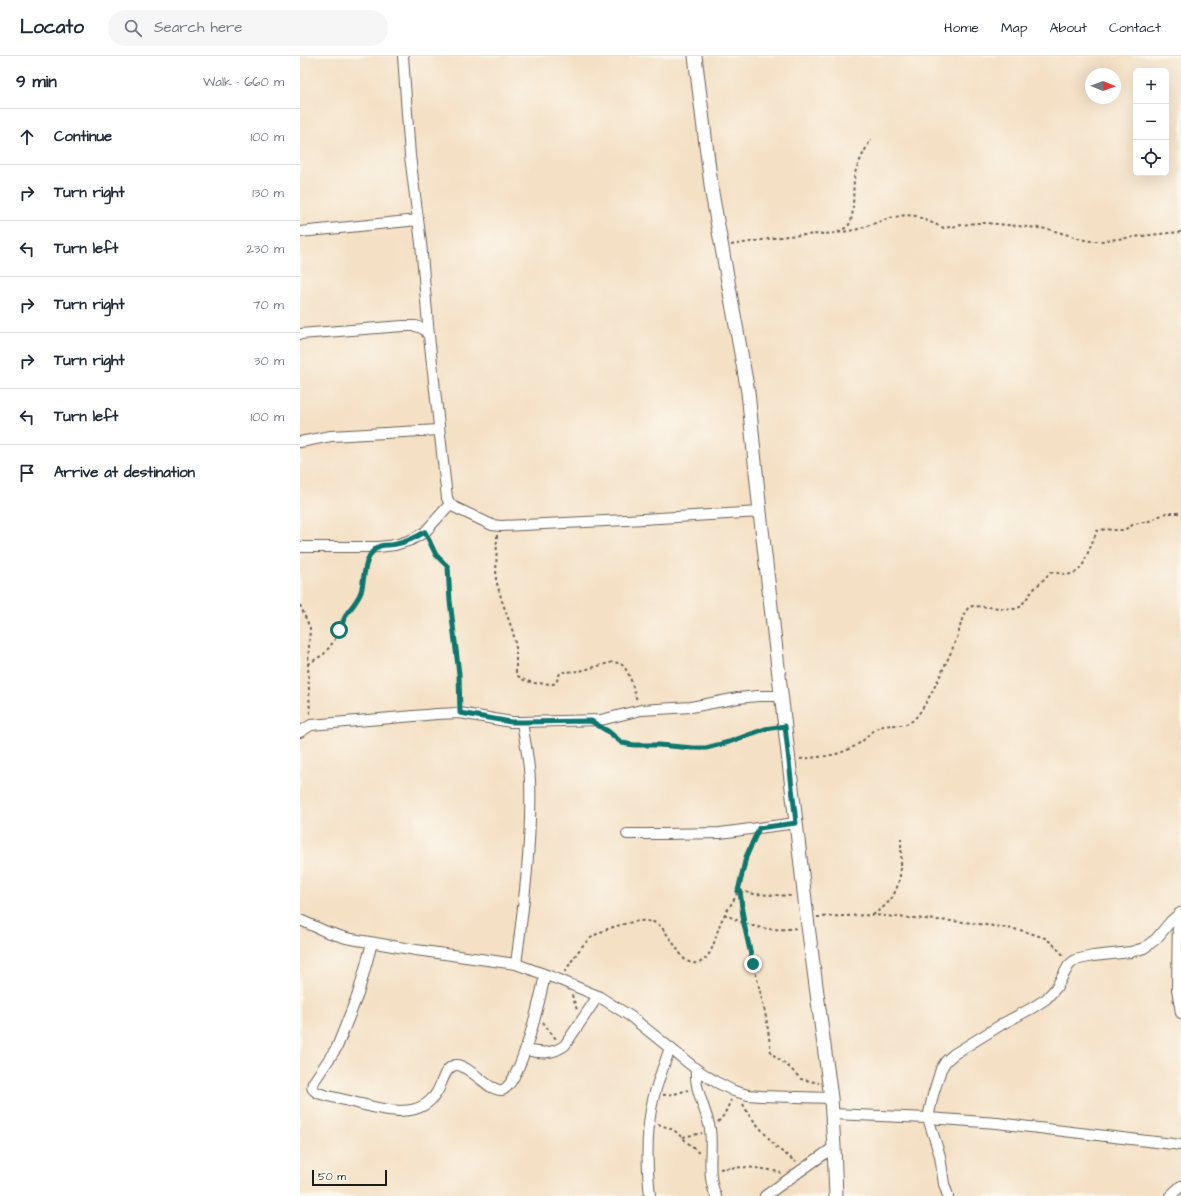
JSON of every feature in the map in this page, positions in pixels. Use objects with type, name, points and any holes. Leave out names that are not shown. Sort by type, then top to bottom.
[{"type":"street","points":[[403,56],[410,156],[446,492],[450,504],[460,511],[483,521],[497,525],[626,520],[760,512]]},
{"type":"street","points":[[695,56],[712,193],[748,392],[760,512],[807,922],[830,1092],[836,1196]]},
{"type":"street","points":[[300,232],[418,220]]},
{"type":"street","points":[[300,334],[416,326],[424,329],[429,336]]},
{"type":"street","points":[[300,442],[331,436],[439,430]]},
{"type":"street","points":[[300,546],[378,547],[395,545],[411,540],[425,532],[450,504]]},
{"type":"street","points":[[300,732],[311,725],[460,713],[511,722],[591,721],[641,710],[691,707],[744,697],[781,696]]},
{"type":"street","points":[[516,964],[522,918],[530,819],[530,779],[522,722]]},
{"type":"street","points":[[627,834],[694,834],[796,823]]},
{"type":"street","points":[[948,1196],[944,1184],[940,1156],[928,1118],[941,1069],[946,1061],[954,1054],[1004,1022],[1046,999],[1056,988],[1069,965],[1075,960],[1131,952],[1144,948],[1156,939],[1179,913]]},
{"type":"street","points":[[1179,913],[1177,989],[1181,1013]]},
{"type":"street","points":[[300,920],[334,934],[372,943],[516,964],[564,981],[598,996],[630,1016],[696,1069],[716,1082],[736,1092],[768,1097],[830,1092]]},
{"type":"street","points":[[372,943],[358,994],[348,1020],[337,1046],[313,1083],[312,1087],[313,1090],[318,1093],[377,1108],[396,1111],[418,1109],[433,1098],[445,1074],[455,1065],[461,1065],[468,1069],[492,1088],[503,1090],[513,1079],[525,1050],[545,975]]},
{"type":"street","points":[[525,1050],[549,1053],[558,1051],[565,1045],[598,996]]},
{"type":"street","points":[[650,1196],[648,1178],[648,1137],[651,1109],[654,1095],[670,1048]]},
{"type":"street","points":[[696,1069],[695,1078],[710,1130],[711,1182],[716,1196]]},
{"type":"street","points":[[832,1114],[928,1118],[1043,1128],[1181,1145]]},
{"type":"street","points":[[765,1196],[794,1177],[834,1147]]},
{"type":"street","points":[[1170,1196],[1181,1186]]},
{"type":"path","points":[[837,233],[849,224],[852,216],[853,184],[856,172],[871,139]]},
{"type":"path","points":[[722,247],[787,236],[837,233],[855,230],[890,218],[906,215],[916,216],[944,228],[975,223],[987,223],[1048,229],[1088,241],[1101,241],[1181,232]]},
{"type":"path","points":[[789,760],[836,755],[848,750],[862,741],[873,730],[881,726],[891,724],[902,725],[911,722],[919,714],[930,696],[952,649],[965,612],[969,607],[987,606],[1015,609],[1020,607],[1034,589],[1051,572],[1067,575],[1077,572],[1082,567],[1097,531],[1106,529],[1124,530],[1134,524],[1149,521],[1166,513],[1181,513]]},
{"type":"path","points":[[497,525],[496,580],[513,632],[516,648],[516,672],[518,676],[524,680],[534,683],[553,684],[556,683],[560,673],[562,672],[580,671],[613,662],[619,662],[624,666],[630,677],[635,696],[641,710]]},
{"type":"path","points":[[425,532],[436,555],[448,567],[450,601],[459,674],[460,713]]},
{"type":"path","points":[[308,664],[324,654],[334,641],[347,615],[360,595],[363,585],[364,572],[368,561],[372,553],[378,547]]},
{"type":"path","points":[[300,605],[310,628],[308,664],[311,725]]},
{"type":"path","points":[[591,721],[609,732],[622,743],[693,748],[714,746],[765,729],[785,726]]},
{"type":"path","points":[[759,828],[746,857],[739,891],[747,943],[764,1005],[772,1053],[801,1079],[830,1092]]},
{"type":"path","points":[[872,915],[890,900],[897,886],[901,872],[901,836]]},
{"type":"path","points":[[739,891],[776,896],[804,896]]},
{"type":"path","points":[[582,1021],[564,981],[572,959],[583,944],[593,935],[606,928],[639,921],[651,921],[659,925],[686,961],[692,964],[698,963],[704,960],[709,954],[724,914],[739,891]]},
{"type":"path","points":[[724,914],[744,924],[775,929],[807,922],[872,915],[964,922],[1001,927],[1031,933],[1045,938],[1065,957],[1069,965]]},
{"type":"path","points":[[537,1008],[547,1028],[554,1037],[565,1045]]},
{"type":"path","points":[[654,1095],[674,1094],[697,1086]]},
{"type":"path","points":[[683,1137],[710,1130],[724,1115],[736,1092]]},
{"type":"path","points":[[736,1092],[744,1107],[771,1142],[785,1154],[806,1168]]},
{"type":"path","points":[[650,1121],[674,1130],[683,1137],[710,1166],[727,1168],[746,1167],[778,1172],[794,1177]]},
{"type":"route","points":[[339,630],[360,595],[363,585],[364,572],[372,553],[378,547],[395,545],[411,540],[425,532],[436,555],[448,567],[450,601],[459,674],[460,713],[511,722],[591,721],[605,729],[622,743],[693,748],[706,748],[729,742],[752,732],[785,726],[796,823],[759,828],[750,845],[738,891],[740,891],[747,943],[753,964]]}]
